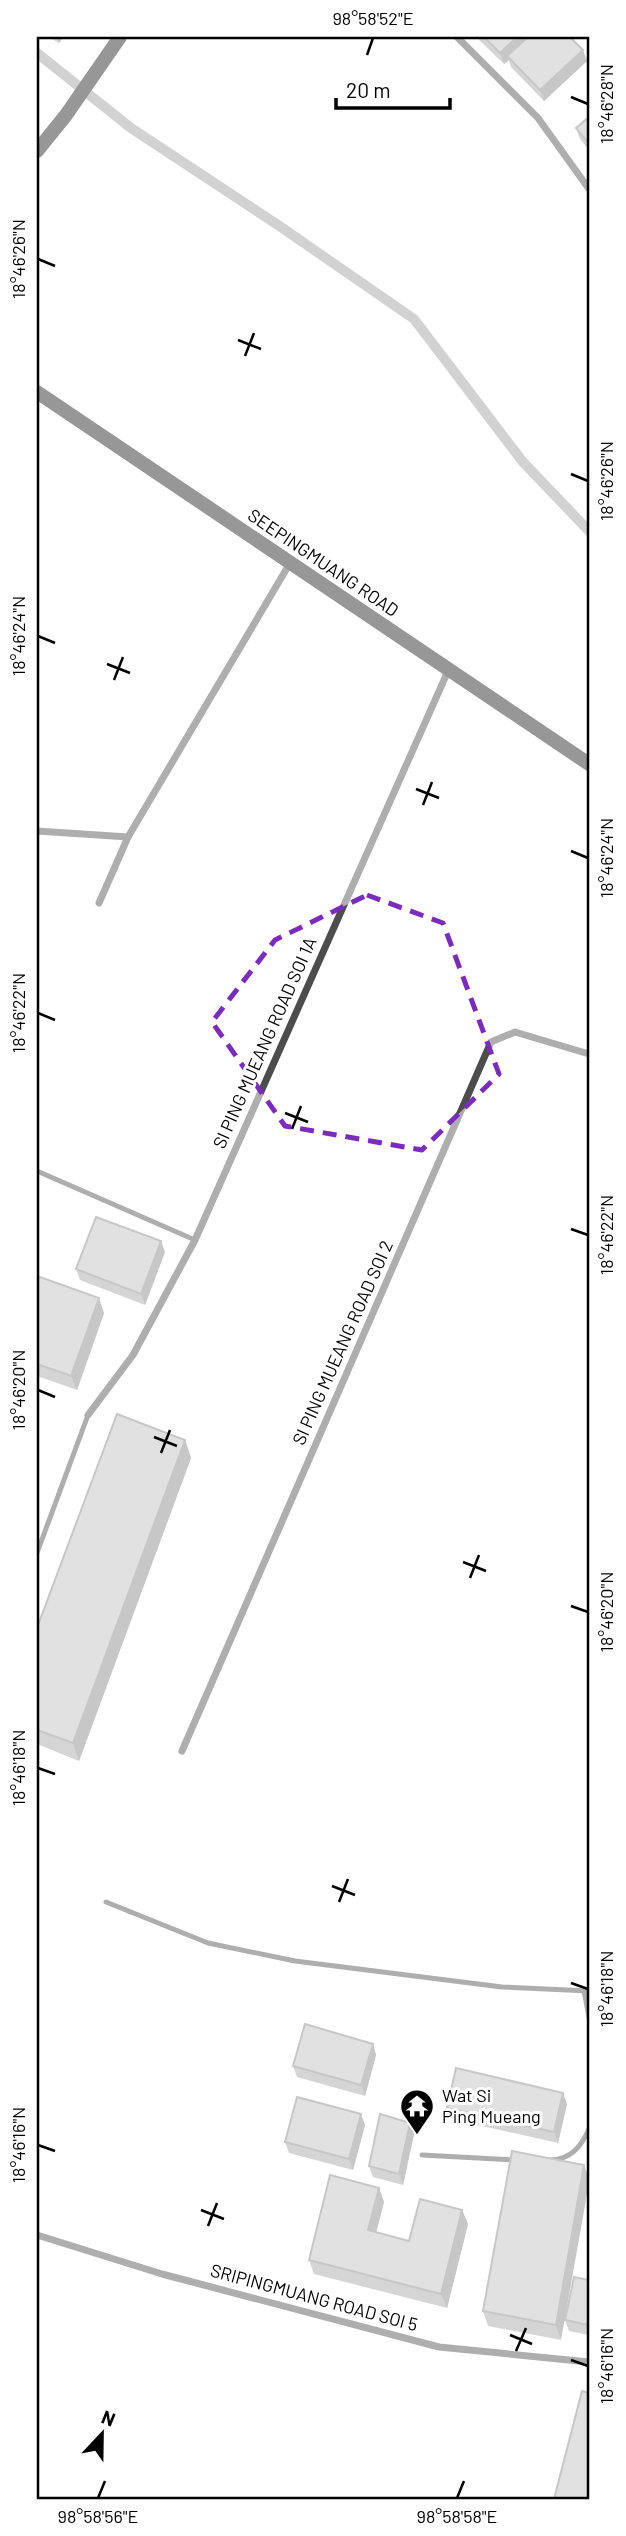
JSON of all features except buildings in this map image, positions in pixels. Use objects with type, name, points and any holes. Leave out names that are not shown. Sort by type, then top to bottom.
[{"type":"street","points":[[37,151],[66,115],[120,37]]},
{"type":"street","points":[[457,37],[538,118],[589,189]]},
{"type":"street","name":"SEEPINGMUANG ROAD","points":[[37,392],[589,764]]},
{"type":"street","points":[[99,902],[128,837],[290,563]]},
{"type":"street","name":"SI PING MUEANG ROAD SOI 1A","points":[[88,1415],[133,1355],[195,1240],[448,671]]},
{"type":"street","points":[[37,831],[128,837]]},
{"type":"street","name":"SI PING MUEANG ROAD SOI 2","points":[[182,1751],[491,1042],[515,1032],[589,1054]]},
{"type":"street","name":"SRIPINGMUANG ROAD SOI 5","points":[[37,2235],[162,2274],[439,2347],[589,2362]]},
{"type":"lane","points":[[37,1171],[195,1240]]},
{"type":"lane","points":[[37,1553],[88,1415]]},
{"type":"lane","points":[[106,1902],[208,1943],[295,1961],[502,1987],[587,1991],[589,2017]]},
{"type":"lane","points":[[539,2161],[562,2159],[570,2155],[583,2141],[589,2129]]},
{"type":"lane","points":[[422,2155],[528,2161]]},
{"type":"highlighted area","points":[[367,895],[443,923],[499,1074],[422,1150],[285,1126],[212,1022],[275,940]]},
{"type":"waterway","points":[[37,53],[131,128],[414,319],[523,462],[589,531]]},
{"type":"place","name":"Wat Si Ping Mueang","points":[[417,2136]]}]
